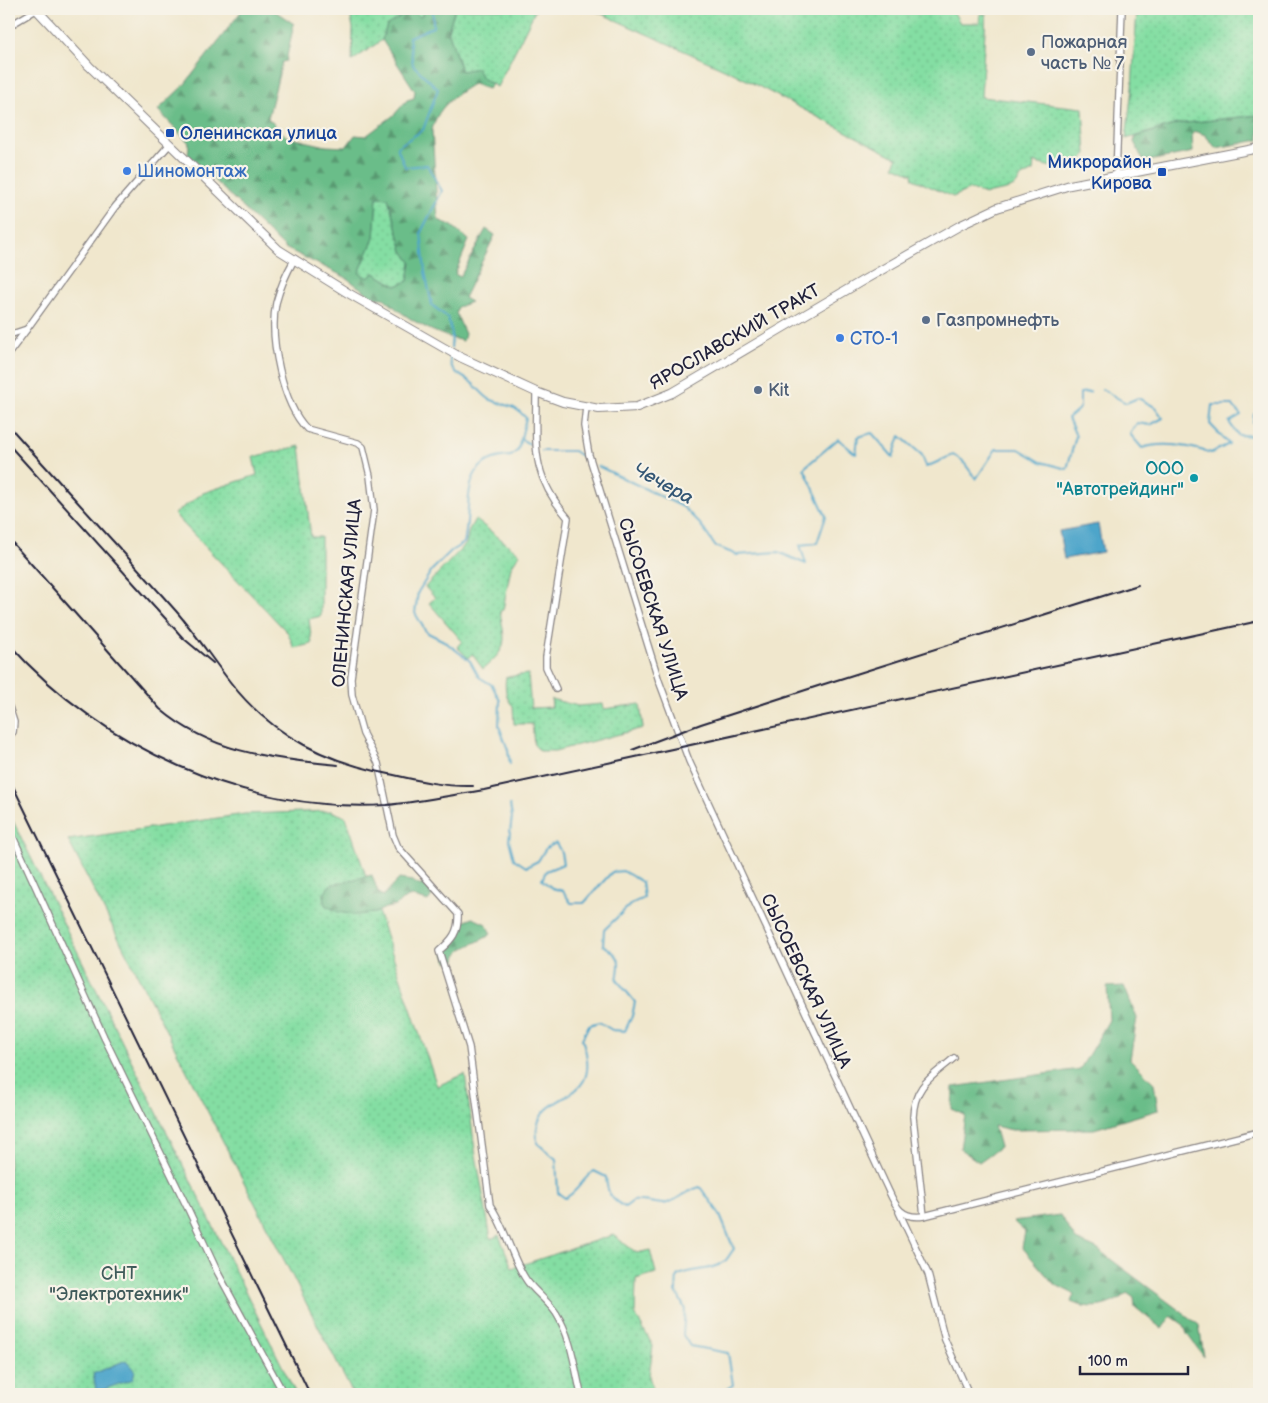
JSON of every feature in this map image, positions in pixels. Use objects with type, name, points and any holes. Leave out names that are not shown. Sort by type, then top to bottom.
[{"type":"street","points":[[9,26],[36,9]]},
{"type":"street","name":"ЯРОСЛАВСКИЙ ТРАКТ","points":[[36,9],[67,44],[263,237],[294,260],[430,341],[536,392],[563,402],[586,407],[624,409],[654,401],[961,225],[997,208],[1034,195],[1116,175],[1259,148]]},
{"type":"street","points":[[1116,175],[1122,9]]},
{"type":"street","points":[[9,353],[115,207],[170,144]]},
{"type":"street","name":"ОЛЕНИНСКАЯ УЛИЦА","points":[[294,260],[280,289],[274,323],[276,346],[284,384],[297,414],[307,429],[353,440],[363,447],[370,476],[374,510],[351,678],[356,714],[378,763],[393,835],[398,847],[458,914],[459,926],[454,937],[439,951],[468,1047],[490,1205],[501,1220],[508,1242],[528,1282],[557,1315],[568,1342],[581,1394]]},
{"type":"street","points":[[9,335],[27,329]]},
{"type":"street","points":[[536,392],[536,458],[539,473],[554,502],[568,518],[546,657],[546,667],[556,689]]},
{"type":"street","name":"СЫСОЕВСКАЯ УЛИЦА","points":[[586,407],[584,426],[589,455],[659,681],[688,761],[928,1274],[945,1340],[969,1394]]},
{"type":"street","points":[[9,708],[14,722],[13,732],[9,736]]},
{"type":"street","points":[[9,828],[104,1037],[218,1273],[284,1394]]},
{"type":"street","points":[[911,1237],[910,1227],[921,1216],[913,1103],[924,1083],[954,1058]]},
{"type":"street","points":[[897,1208],[908,1216],[921,1216],[1259,1132]]},
{"type":"green space","points":[[243,9],[272,9],[294,24],[286,61],[282,62],[268,118],[287,137],[326,146],[346,147],[355,135],[366,136],[394,115],[407,100],[414,98],[415,91],[382,40],[387,25],[412,10],[420,17],[427,9],[455,9],[448,30],[461,71],[477,68],[482,78],[492,84],[488,89],[473,84],[459,93],[447,103],[437,116],[432,131],[438,220],[451,225],[469,240],[455,274],[460,277],[486,229],[495,235],[464,298],[471,302],[458,307],[456,313],[465,334],[463,341],[420,325],[401,313],[384,298],[374,298],[345,277],[285,248],[188,155],[189,143],[158,110],[185,84]],"holes":[[[377,197],[388,198],[403,251],[411,262],[408,281],[396,286],[374,273],[368,278],[359,273],[374,238]]]},
{"type":"green space","points":[[349,9],[427,9],[420,17],[387,25],[382,40],[352,61],[353,28]]},
{"type":"green space","points":[[455,9],[536,9],[497,87],[482,78],[461,71],[448,30]]},
{"type":"green space","points":[[591,9],[952,9],[960,23],[979,23],[980,14],[986,14],[981,97],[1083,108],[1086,154],[1081,160],[1069,166],[1055,167],[1034,162],[1033,171],[1021,177],[1016,185],[1006,190],[985,194],[970,189],[953,197],[913,179],[912,174],[894,166],[897,158],[733,73]]},
{"type":"green space","points":[[1137,9],[1259,9],[1259,115],[1177,124],[1126,139],[1132,88]]},
{"type":"green space","points":[[1259,115],[1259,140],[1216,148],[1205,135],[1195,131],[1192,135],[1193,152],[1144,162],[1134,142],[1135,137],[1177,124]]},
{"type":"green space","points":[[377,197],[388,198],[403,251],[411,262],[408,281],[396,286],[374,273],[368,278],[359,273],[374,238]]},
{"type":"green space","points":[[300,446],[311,537],[321,537],[321,616],[309,619],[312,644],[294,648],[288,633],[174,514],[203,493],[257,475],[253,457]]},
{"type":"green space","points":[[475,519],[520,554],[511,567],[503,610],[500,611],[504,643],[498,655],[483,669],[472,654],[468,658],[457,647],[462,641],[429,603],[435,598],[425,587],[466,544],[469,530]]},
{"type":"green space","points":[[528,674],[531,708],[552,707],[551,699],[578,706],[603,704],[604,709],[640,704],[643,728],[555,751],[540,751],[534,745],[532,724],[514,724],[513,706],[506,693],[506,677]]},
{"type":"green space","points":[[331,811],[346,817],[437,1086],[465,1074],[475,1150],[491,1239],[499,1235],[512,1268],[613,1235],[637,1253],[650,1250],[656,1273],[636,1279],[635,1314],[653,1346],[649,1376],[654,1394],[353,1394],[68,840],[245,814]]},
{"type":"green space","name":"СНТ \"Электротехник\"","points":[[9,813],[296,1394],[9,1394]]},
{"type":"green space","points":[[372,875],[378,892],[383,896],[399,879],[412,881],[421,886],[423,881],[433,894],[428,901],[411,896],[402,900],[396,906],[385,908],[375,913],[356,915],[338,912],[325,905],[324,894],[330,885]]},
{"type":"green space","points":[[473,918],[486,924],[491,934],[464,948],[456,960],[447,962],[444,953],[461,931],[463,922]]},
{"type":"green space","points":[[1124,986],[1137,1018],[1130,1059],[1154,1083],[1158,1110],[1094,1129],[1012,1130],[994,1126],[1000,1147],[979,1162],[960,1149],[965,1115],[952,1109],[953,1087],[1080,1069],[1109,1020],[1107,987]]},
{"type":"green space","points":[[1060,1215],[1076,1240],[1097,1249],[1199,1325],[1204,1357],[1187,1334],[1184,1325],[1171,1316],[1162,1329],[1135,1307],[1134,1298],[1127,1293],[1114,1302],[1100,1306],[1078,1305],[1071,1302],[1074,1294],[1054,1284],[1022,1247],[1025,1232],[1013,1221]]},
{"type":"water","points":[[1098,524],[1103,552],[1064,559],[1059,531]]},
{"type":"water","points":[[126,1360],[135,1370],[133,1379],[102,1390],[96,1390],[93,1374]]},
{"type":"waterway","points":[[433,9],[433,27],[409,37],[413,65],[438,89],[423,130],[397,147],[405,167],[427,165],[442,191],[421,232],[425,272],[432,305],[448,318],[452,334],[451,348]]},
{"type":"waterway","points":[[450,355],[451,366],[456,372],[472,383],[489,399],[513,408],[522,413],[526,418],[518,450],[511,456],[494,459],[482,465],[475,474],[471,486],[464,543],[451,551],[432,570],[418,592],[415,613],[426,632],[444,641],[470,661],[479,677],[492,685],[500,701],[499,726],[508,750],[510,764]]},
{"type":"waterway","name":"Чечера","points":[[1102,389],[1126,403],[1138,398],[1155,407],[1163,418],[1150,425],[1137,423],[1130,434],[1142,448],[1159,445],[1177,445],[1211,453],[1229,444],[1210,424],[1212,405],[1232,405],[1241,415],[1229,422],[1238,435],[1259,436]]},
{"type":"waterway","name":"Чечера","points":[[598,466],[683,507],[700,524],[715,546],[737,555],[778,552],[806,564],[800,545],[817,543],[826,516],[804,468],[838,439],[856,454],[858,437],[872,433],[893,457],[900,436],[922,455],[926,467],[953,455],[962,460],[976,479],[996,449],[1019,449],[1041,462],[1067,469],[1076,436],[1068,418],[1080,408],[1080,393],[1090,392]]},
{"type":"waterway","name":"Чечера","points":[[1259,414],[1254,414],[1253,423],[1259,428]]},
{"type":"waterway","name":"Чечера","points":[[522,440],[530,444]]},
{"type":"waterway","name":"Чечера","points":[[542,451],[574,451],[583,457]]},
{"type":"waterway","points":[[510,805],[512,817],[509,840],[514,859],[526,867],[538,861],[546,848],[556,843],[561,852],[563,864],[546,871],[542,880],[552,888],[563,891],[571,903],[584,903],[612,872],[623,871],[642,882],[644,898],[631,904],[604,930],[603,945],[613,952],[618,959],[617,980],[635,1002],[632,1016],[625,1031],[612,1030],[599,1022],[589,1025],[582,1039],[587,1060],[586,1076],[580,1086],[571,1094],[550,1107],[542,1115],[537,1128],[537,1143],[556,1159],[558,1193],[565,1198],[594,1171],[606,1177],[607,1187],[611,1195],[616,1202],[625,1207],[633,1201],[668,1203],[700,1187],[719,1213],[734,1249],[725,1261],[719,1265],[677,1276],[676,1291],[685,1309],[683,1335],[690,1346],[728,1353],[733,1385],[718,1394]]},
{"type":"railway","points":[[9,426],[176,611],[247,702],[284,733],[325,755],[370,770],[443,785],[473,786]]},
{"type":"railway","points":[[9,445],[183,638],[213,663]]},
{"type":"railway","points":[[9,539],[160,709],[180,724],[222,745],[244,751],[289,760],[338,765]]},
{"type":"railway","points":[[632,750],[701,724],[1138,585]]},
{"type":"railway","points":[[9,644],[46,681],[87,714],[132,743],[180,766],[230,785],[282,798],[335,805],[387,805],[484,790],[1259,621]]},
{"type":"railway","points":[[9,778],[310,1394]]},
{"type":"place","name":"Пожарная часть № 7","points":[[1031,52]]},
{"type":"place","name":"Оленинская улица","points":[[170,133]]},
{"type":"place","name":"Шиномонтаж","points":[[127,171]]},
{"type":"place","name":"Микрорайон Кирова","points":[[1162,172]]},
{"type":"place","name":"Газпромнефть","points":[[926,320]]},
{"type":"place","name":"СТО-1","points":[[840,338]]},
{"type":"place","name":"Kit","points":[[758,390]]},
{"type":"place","name":"ООО \"Автотрейдинг\"","points":[[1194,478]]}]
